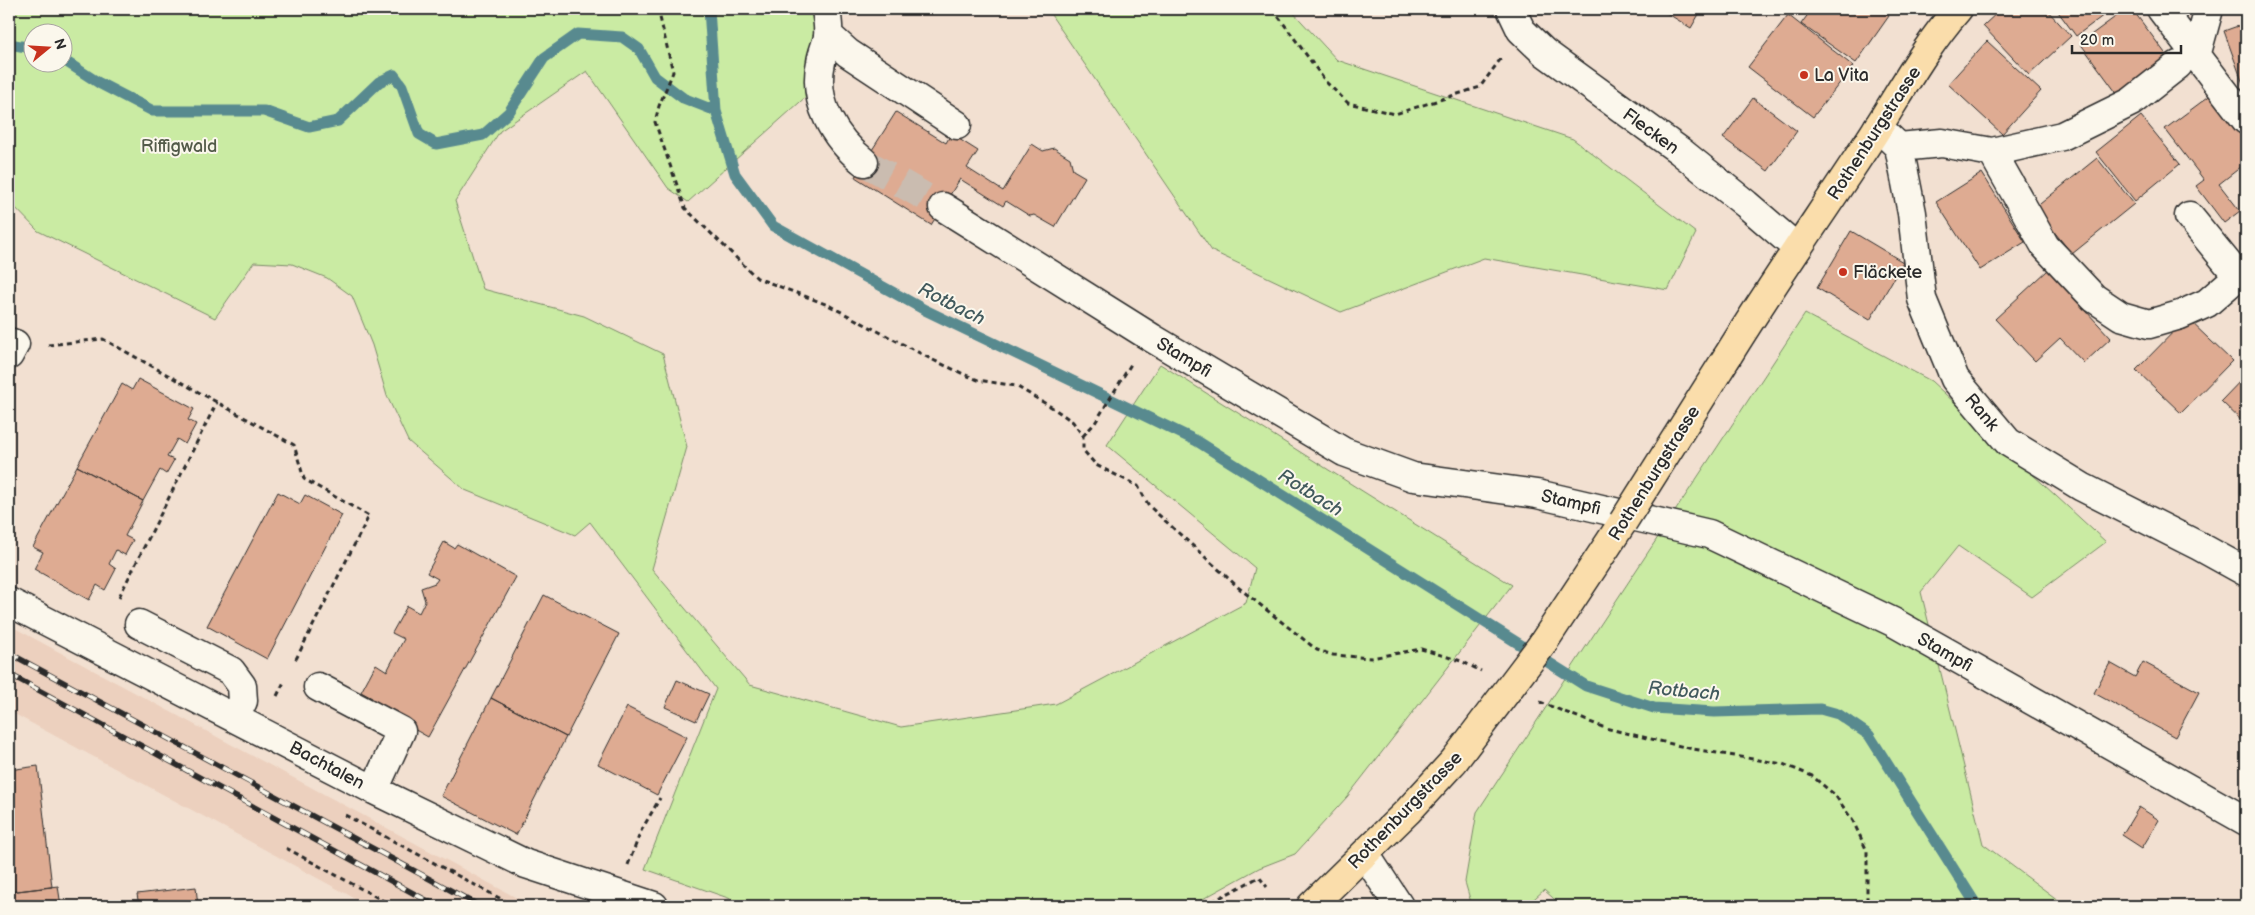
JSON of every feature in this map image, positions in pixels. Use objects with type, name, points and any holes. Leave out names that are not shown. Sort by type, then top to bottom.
[{"type":"main road","name":"Rothenburgstrasse","points":[[1311,906],[1408,811],[1452,764],[1541,646],[1628,514],[1775,280],[1929,48],[1958,9]]},
{"type":"street","points":[[2161,9],[2187,60],[2246,120]]},
{"type":"street","points":[[1878,127],[1899,147],[1942,143],[1992,152],[2062,136],[2131,102],[2187,60],[2209,9]]},
{"type":"street","name":"Flecken","points":[[1516,20],[1544,52],[1702,169],[1797,248]]},
{"type":"street","points":[[827,22],[848,53],[957,125]]},
{"type":"street","points":[[827,22],[820,62],[819,82],[823,103],[829,124],[838,138],[864,162]]},
{"type":"street","name":"Rank","points":[[1899,147],[1912,213],[1922,298],[1955,379],[2008,442],[2082,487],[2246,572]]},
{"type":"street","points":[[1992,152],[2046,246],[2094,298],[2122,316],[2149,324],[2180,315],[2207,303],[2242,272],[2189,216]]},
{"type":"street","name":"Stampfi","points":[[948,210],[1152,338],[1344,452],[1413,477],[1537,494],[1709,534],[1893,622],[2246,821]]},
{"type":"street","name":"Bachtalen","points":[[9,602],[161,682],[235,717],[374,790],[526,864],[654,906]]},
{"type":"street","points":[[139,624],[231,671],[242,686],[243,693],[243,701],[235,717]]},
{"type":"street","points":[[318,687],[401,731],[374,790]]},
{"type":"street","points":[[1365,854],[1399,906]]},
{"type":"path","points":[[658,9],[673,72],[658,106],[655,122],[686,208],[757,278],[828,305],[933,360],[968,376],[978,380],[1016,386],[1029,392],[1073,422]]},
{"type":"path","points":[[1273,9],[1326,82],[1348,103],[1396,114],[1480,87],[1516,20]]},
{"type":"path","points":[[11,347],[26,348],[103,339],[294,445],[304,478],[369,516],[290,671]]},
{"type":"path","points":[[1082,436],[1095,423],[1132,362]]},
{"type":"path","points":[[117,601],[217,402]]},
{"type":"path","points":[[259,730],[285,679]]},
{"type":"path","points":[[620,895],[641,831],[660,798]]},
{"type":"path","points":[[338,811],[514,906]]},
{"type":"path","points":[[286,848],[392,906]]},
{"type":"path","points":[[1204,906],[1259,877],[1267,886]]},
{"type":"shaded area","points":[[9,625],[532,906],[369,906],[9,711]]},
{"type":"green space","name":"Riffigwald","points":[[9,9],[824,9],[809,94],[688,202],[668,188],[587,71],[500,131],[455,201],[483,289],[584,316],[663,354],[687,447],[652,569],[750,685],[901,727],[1056,704],[1246,603],[1255,568],[1107,445],[1160,364],[1512,585],[1347,797],[1295,854],[1259,868],[1190,906],[751,906],[645,869],[716,689],[590,522],[575,535],[465,490],[408,441],[387,396],[372,345],[352,296],[327,278],[292,264],[254,262],[215,318],[38,231],[9,201]]},
{"type":"green space","points":[[1047,9],[1290,9],[1337,60],[1573,139],[1696,233],[1668,290],[1484,258],[1341,312],[1212,251]]},
{"type":"green space","points":[[1805,314],[1931,381],[2106,542],[2032,597],[1958,546],[1921,592],[1983,844],[2066,906],[1562,906],[1544,890],[1526,906],[1472,906],[1465,882],[1477,812]]},
{"type":"building","points":[[1660,9],[1702,9],[1691,28]]},
{"type":"building","points":[[1812,9],[1879,9],[1889,16],[1856,63],[1801,24]]},
{"type":"building","points":[[2001,9],[2046,9],[2071,36],[2029,75],[1983,26]]},
{"type":"building","points":[[2056,9],[2112,9],[2076,36]]},
{"type":"building","points":[[2126,9],[2132,9],[2168,57],[2118,95],[2080,43]]},
{"type":"building","points":[[1788,15],[1853,66],[1813,117],[1748,67]]},
{"type":"building","points":[[2246,23],[2246,92],[2224,31]]},
{"type":"building","points":[[1987,41],[2041,91],[2002,134],[1948,84]]},
{"type":"building","points":[[2212,94],[2246,139],[2246,163],[2219,184],[2240,211],[2224,223],[2196,186],[2204,180],[2165,129]]},
{"type":"building","points":[[1753,98],[1797,131],[1768,171],[1723,138]]},
{"type":"building","points":[[896,112],[946,143],[951,134],[978,151],[967,168],[1003,191],[1032,144],[1043,151],[1054,148],[1070,158],[1073,170],[1085,177],[1055,227],[1034,215],[1030,216],[1006,201],[1003,206],[960,179],[931,225],[855,177]]},
{"type":"building","points":[[2141,116],[2180,164],[2135,201],[2096,152]]},
{"type":"building","points":[[2097,158],[2134,204],[2072,254],[2035,208]]},
{"type":"building","points":[[1982,173],[2025,242],[1980,270],[1936,202]]},
{"type":"building","points":[[1851,231],[1903,262],[1870,320],[1817,288]]},
{"type":"building","points":[[2048,270],[2111,338],[2084,363],[2060,338],[2035,361],[1995,319]]},
{"type":"building","points":[[2187,318],[2232,361],[2181,413],[2136,370]]},
{"type":"building","points":[[2246,375],[2246,425],[2221,401]]},
{"type":"building","points":[[138,379],[194,409],[188,420],[196,424],[185,444],[177,439],[167,457],[174,460],[166,474],[160,470],[143,501],[77,466],[122,384],[132,390]]},
{"type":"building","points":[[77,466],[143,501],[125,536],[133,540],[125,555],[116,550],[109,564],[116,569],[105,590],[97,585],[89,600],[34,569],[43,552],[33,547]]},
{"type":"building","points":[[278,492],[300,504],[305,495],[342,515],[267,659],[207,626]]},
{"type":"building","points":[[444,542],[454,548],[457,544],[516,577],[428,737],[369,704],[372,698],[361,692],[376,664],[387,671],[404,639],[392,633],[407,606],[419,613],[425,601],[421,588],[435,583],[438,579],[427,573]]},
{"type":"building","points":[[544,595],[619,634],[566,737],[491,698]]},
{"type":"building","points":[[2143,662],[2199,692],[2175,737],[2094,693],[2110,663],[2135,677]]},
{"type":"building","points":[[677,680],[709,694],[696,721],[665,707]]},
{"type":"building","points":[[491,698],[566,737],[516,835],[441,796]]},
{"type":"building","points":[[627,707],[687,737],[657,795],[598,764]]},
{"type":"building","points":[[38,766],[52,887],[9,892],[9,770]]},
{"type":"building","points":[[2139,807],[2159,820],[2142,848],[2122,835]]},
{"type":"building","points":[[58,886],[61,906],[9,906],[9,892]]},
{"type":"building","points":[[196,887],[198,906],[139,906],[137,894]]},
{"type":"waterway","name":"Rotbach","points":[[709,9],[716,111],[735,174],[773,226],[925,310],[1197,441],[1586,686],[1654,708],[1714,712],[1820,709],[1838,714],[1869,735],[1977,906]]},
{"type":"waterway","points":[[72,65],[99,83],[153,111],[264,111],[309,127],[338,121],[379,82],[394,75],[402,86],[419,134],[436,144],[483,135],[509,112],[544,58],[578,34],[622,37],[639,49],[655,77],[683,98],[716,111]]},
{"type":"waterway","points":[[9,44],[22,46]]},
{"type":"tunnel","points":[[864,162],[943,207]]},
{"type":"railway","points":[[9,653],[480,906]]},
{"type":"railway","points":[[9,674],[437,906]]},
{"type":"place","name":"La Vita","points":[[1804,75]]},
{"type":"place","name":"Fläckete","points":[[1843,272]]}]
